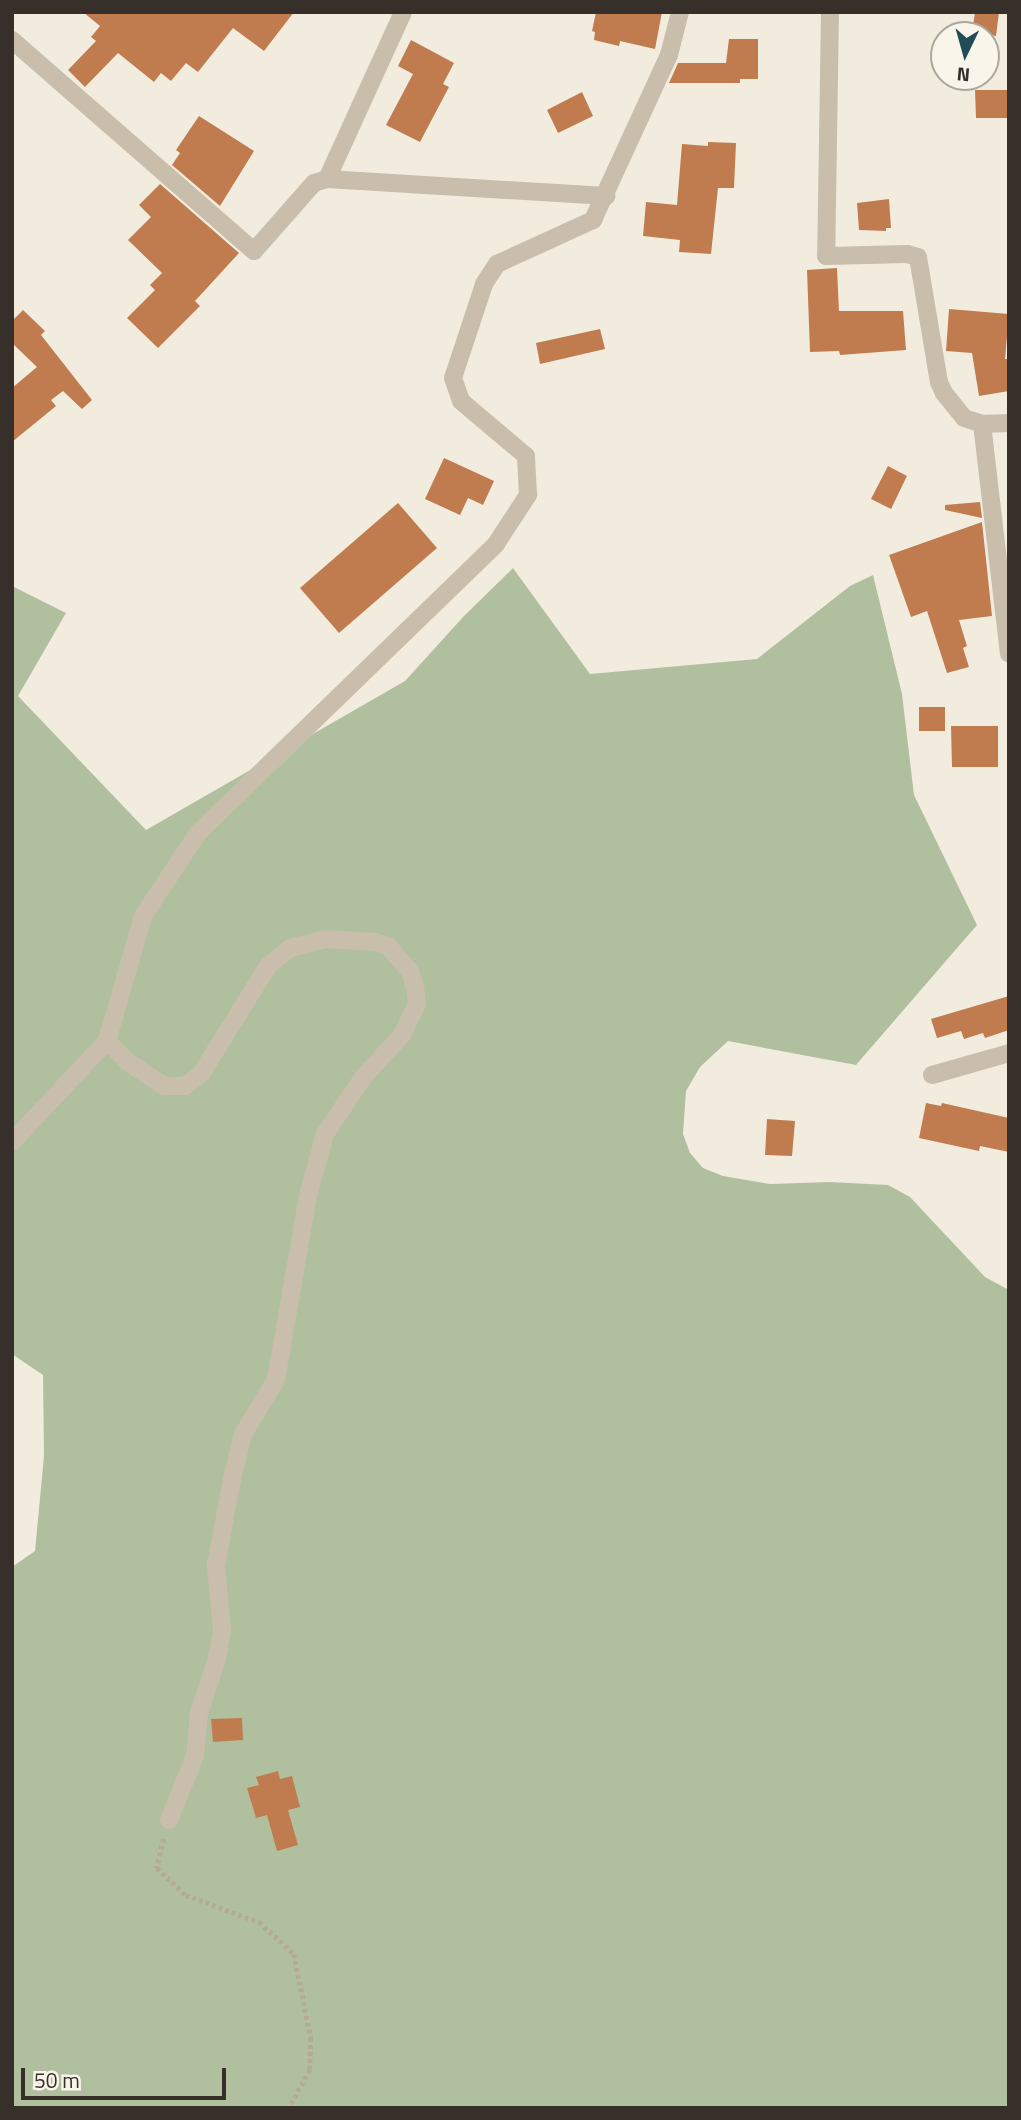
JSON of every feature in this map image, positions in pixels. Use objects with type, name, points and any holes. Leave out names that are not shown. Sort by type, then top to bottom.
[{"type":"street","points":[[327,179],[403,12]]},
{"type":"street","points":[[12,1142],[107,1041],[143,916],[198,833],[496,544],[528,495],[526,456],[461,401],[453,378],[484,284],[498,264],[593,220],[669,55],[680,12]]},
{"type":"street","points":[[830,12],[827,256],[907,254],[918,257],[939,382],[964,418],[982,424],[1009,422]]},
{"type":"street","points":[[12,40],[254,251],[314,183],[327,179],[606,196]]},
{"type":"street","points":[[982,424],[1009,653]]},
{"type":"street","points":[[107,1041],[128,1062],[164,1086],[186,1086],[201,1074],[268,966],[290,948],[325,939],[374,942],[388,946],[410,971],[415,987],[417,1004],[402,1035],[364,1076],[325,1134],[307,1196],[298,1263],[276,1380],[243,1434],[231,1484],[216,1566],[222,1630],[217,1659],[200,1713],[195,1756],[169,1819]]},
{"type":"street","points":[[932,1075],[1009,1053]]},
{"type":"path","points":[[169,1819],[157,1868],[186,1895],[259,1922],[294,1954],[311,2038],[310,2070],[289,2108]]},
{"type":"green space","points":[[513,568],[590,674],[757,659],[850,586],[873,575],[902,694],[914,795],[977,925],[856,1065],[728,1041],[700,1067],[686,1091],[683,1134],[690,1153],[703,1168],[723,1176],[770,1184],[829,1182],[888,1185],[910,1197],[985,1277],[1009,1290],[1009,2108],[12,2108],[12,1567],[35,1551],[44,1456],[43,1375],[12,1354],[12,586],[66,613],[18,696],[146,830],[405,681],[464,616]]},
{"type":"building","points":[[83,12],[294,12],[264,51],[233,28],[198,72],[186,63],[171,81],[161,73],[154,82],[118,53],[85,87],[68,70],[96,41],[91,37],[100,26]]},
{"type":"building","points":[[596,12],[662,12],[655,49],[620,41],[619,46],[594,40],[595,32],[592,31]]},
{"type":"building","points":[[975,12],[999,12],[998,21],[974,21]]},
{"type":"building","points":[[729,39],[758,39],[758,79],[740,79],[740,83],[669,83],[678,63],[726,63]]},
{"type":"building","points":[[411,40],[454,63],[443,84],[449,87],[420,142],[386,125],[413,74],[398,66]]},
{"type":"building","points":[[1009,90],[1009,118],[976,118],[975,91]]},
{"type":"building","points":[[582,92],[593,116],[558,133],[547,110]]},
{"type":"building","points":[[199,116],[254,151],[220,206],[172,165],[180,153],[176,150]]},
{"type":"building","points":[[708,142],[736,143],[734,188],[718,188],[711,254],[679,252],[680,240],[643,236],[646,202],[677,205],[682,144],[708,146]]},
{"type":"building","points":[[160,184],[239,253],[195,301],[200,306],[158,348],[127,318],[155,290],[150,285],[162,273],[128,240],[151,217],[139,205]]},
{"type":"building","points":[[889,199],[891,228],[886,228],[886,231],[859,230],[857,203]]},
{"type":"building","points":[[837,268],[839,311],[903,311],[906,350],[840,355],[839,351],[810,352],[807,270]]},
{"type":"building","points":[[949,309],[1009,314],[1005,359],[1009,359],[1009,391],[979,396],[972,353],[946,351]]},
{"type":"building","points":[[23,310],[45,331],[41,335],[92,400],[82,409],[63,391],[51,400],[56,406],[12,442],[12,388],[37,367],[12,343],[12,321]]},
{"type":"building","points":[[600,329],[605,349],[540,364],[536,343]]},
{"type":"building","points":[[444,458],[494,481],[483,505],[468,498],[460,515],[425,499]]},
{"type":"building","points":[[888,466],[907,476],[891,509],[871,499]]},
{"type":"building","points":[[980,502],[982,518],[945,510],[945,505]]},
{"type":"building","points":[[398,503],[437,548],[339,633],[300,588]]},
{"type":"building","points":[[982,522],[992,616],[959,620],[967,646],[963,648],[969,667],[947,673],[927,611],[911,617],[889,555]]},
{"type":"building","points":[[919,707],[945,707],[945,731],[919,731]]},
{"type":"building","points":[[951,726],[998,726],[998,767],[952,767]]},
{"type":"building","points":[[1009,996],[1009,1030],[985,1038],[983,1033],[964,1039],[961,1031],[937,1038],[931,1019]]},
{"type":"building","points":[[926,1103],[941,1106],[942,1103],[1009,1118],[1009,1152],[980,1146],[979,1151],[919,1138]]},
{"type":"building","points":[[767,1119],[795,1121],[792,1156],[765,1155]]},
{"type":"building","points":[[242,1718],[243,1740],[213,1742],[211,1719]]},
{"type":"building","points":[[278,1771],[280,1779],[292,1776],[300,1807],[288,1810],[298,1845],[277,1851],[267,1815],[256,1818],[247,1788],[259,1785],[256,1777]]}]
